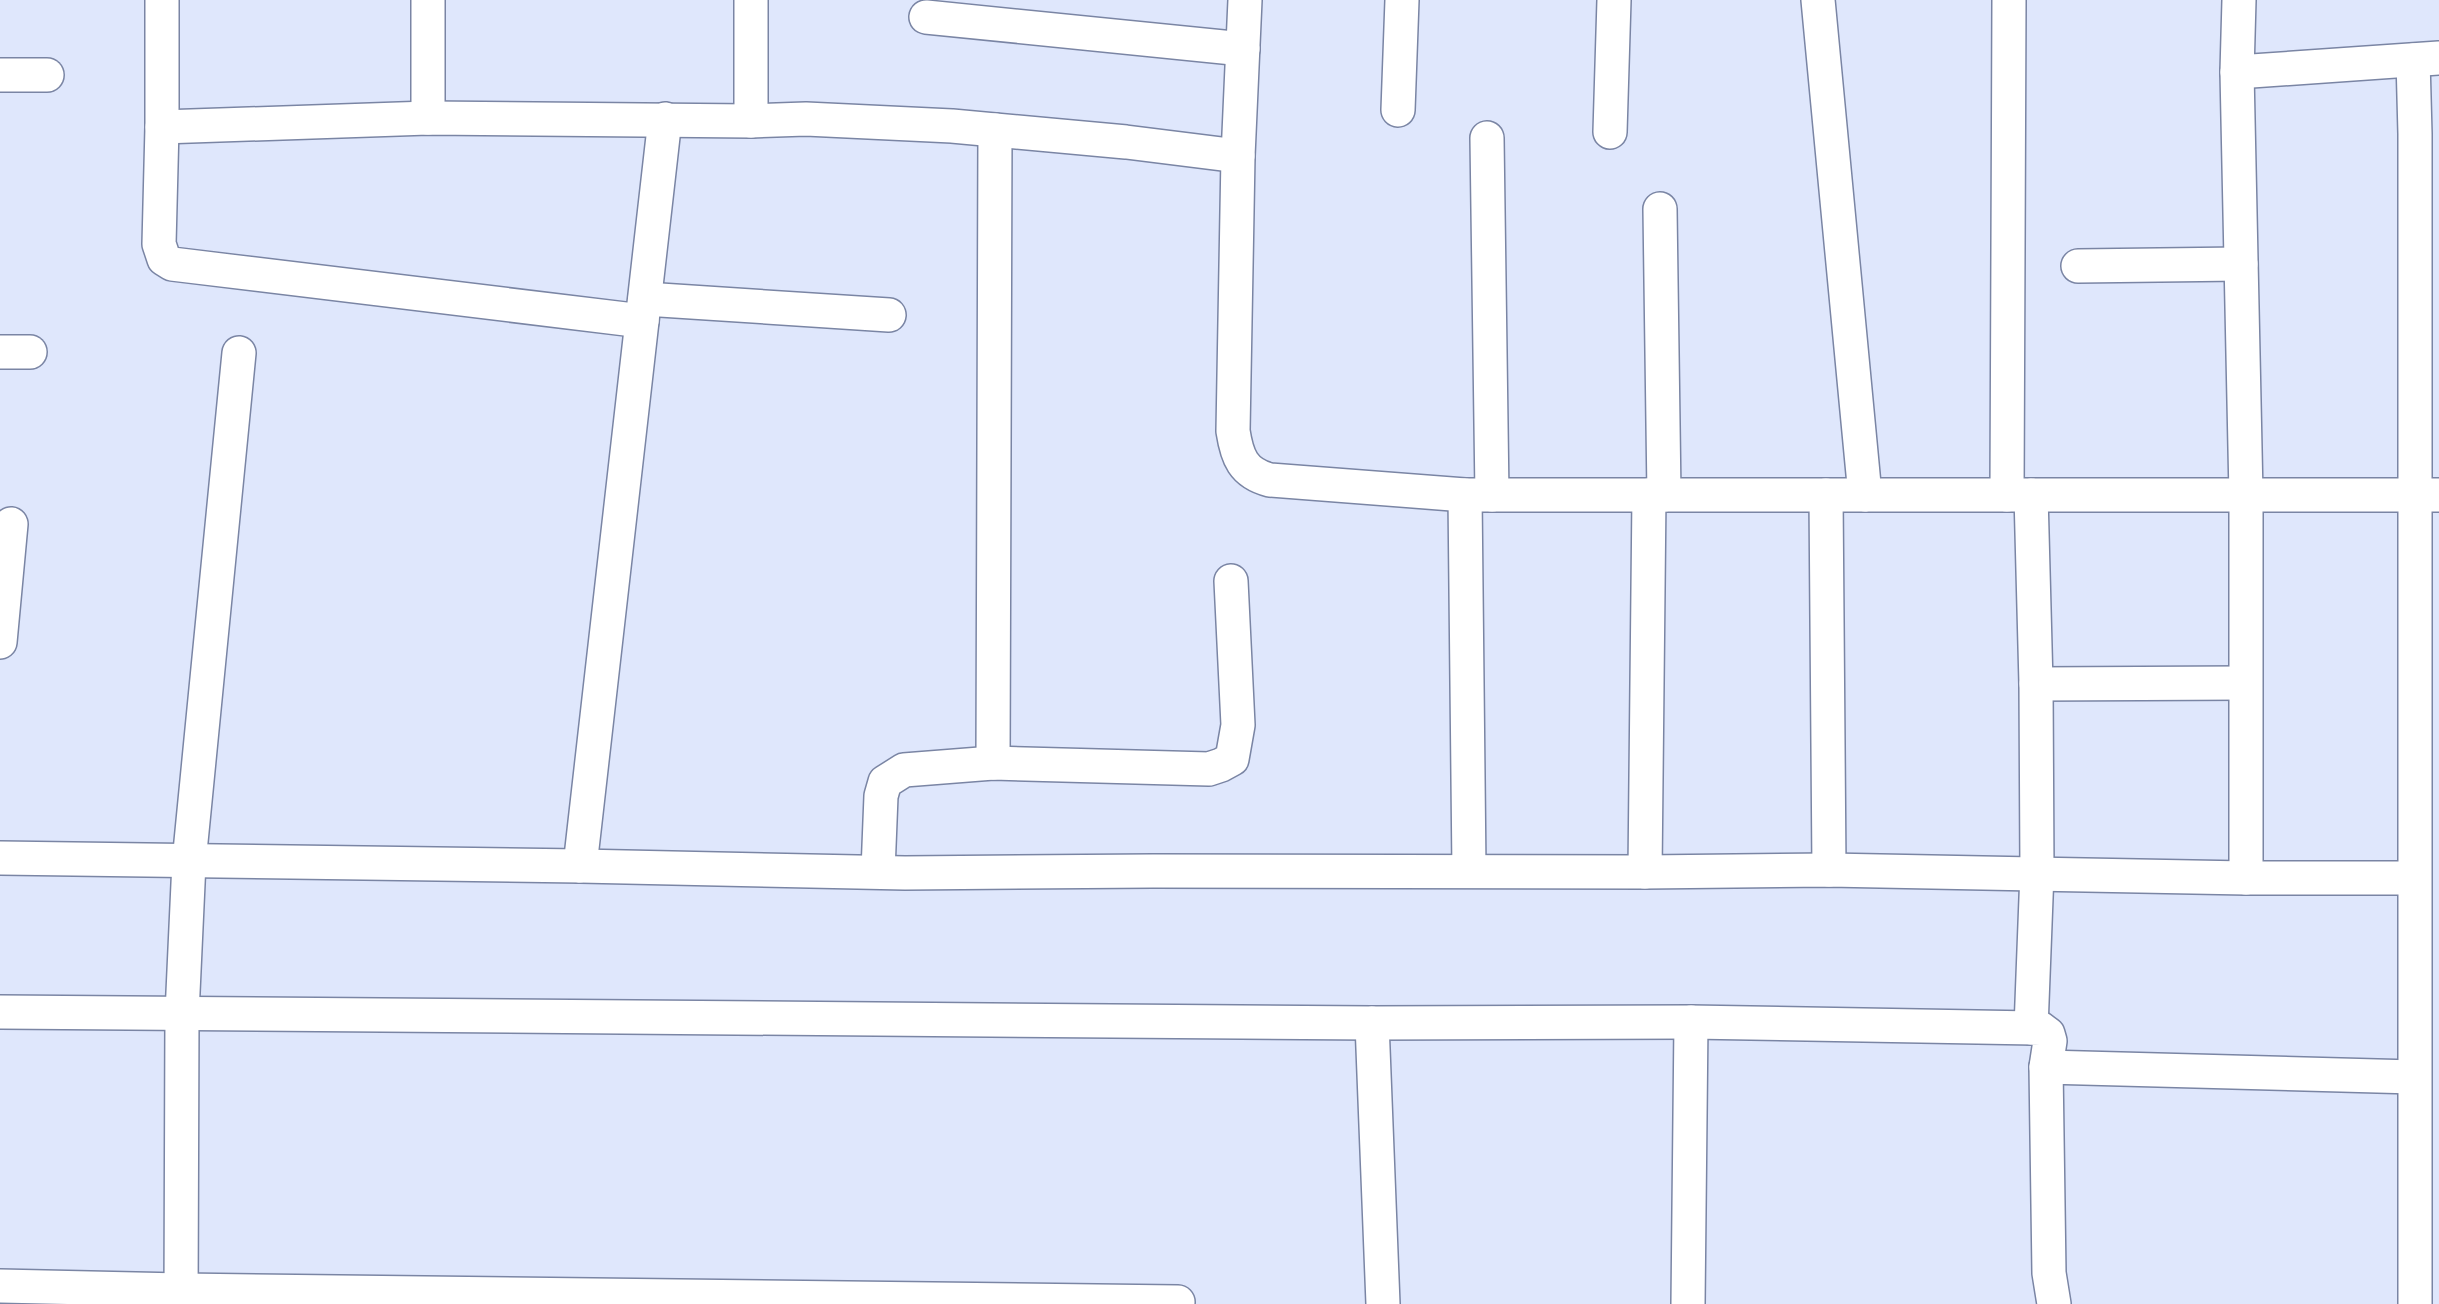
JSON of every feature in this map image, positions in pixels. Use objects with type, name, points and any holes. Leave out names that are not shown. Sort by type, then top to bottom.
[{"type":"street","points":[[162,0],[159,244],[164,259],[172,264],[644,310],[889,315]]},
{"type":"street","points":[[428,0],[428,118]]},
{"type":"street","points":[[751,0],[751,121]]},
{"type":"street","points":[[1245,0],[1238,156],[1233,431],[1236,450],[1244,465],[1255,476],[1270,480],[1478,495],[2427,495]]},
{"type":"street","points":[[1398,110],[1402,0]]},
{"type":"street","points":[[1610,132],[1614,0]]},
{"type":"street","points":[[1818,0],[1865,495]]},
{"type":"street","points":[[2009,0],[2019,495],[2036,684],[2037,872],[2031,1028]]},
{"type":"street","points":[[2239,0],[2237,72],[2246,495],[2246,878]]},
{"type":"street","points":[[926,17],[1243,49]]},
{"type":"street","points":[[2237,72],[2426,59],[2426,758],[2413,878],[2415,1304]]},
{"type":"street","points":[[0,75],[47,75]]},
{"type":"street","points":[[162,127],[428,118],[751,121],[806,119],[952,126],[1126,142],[1238,156]]},
{"type":"street","points":[[580,866],[665,119]]},
{"type":"street","points":[[993,763],[995,130]]},
{"type":"street","points":[[1469,871],[1487,138]]},
{"type":"street","points":[[1645,872],[1656,495],[1660,209]]},
{"type":"street","points":[[2078,266],[2241,264]]},
{"type":"street","points":[[181,1297],[182,1014],[189,862],[239,353]]},
{"type":"street","points":[[1826,495],[1829,870]]},
{"type":"street","points":[[0,642],[11,524]]},
{"type":"street","points":[[878,871],[881,796],[885,782],[891,776],[904,770],[993,763],[1209,769],[1232,759],[1238,725],[1231,581]]},
{"type":"street","points":[[2036,684],[2245,683]]},
{"type":"street","points":[[0,858],[878,871],[1645,872],[1829,870],[2037,872],[2246,878],[2413,878]]},
{"type":"street","points":[[0,1012],[1372,1023],[1690,1022],[2040,1028],[2048,1034],[2050,1041],[2046,1067],[2049,1273],[2054,1304]]},
{"type":"street","points":[[1688,1304],[1690,1022]]},
{"type":"street","points":[[1372,1023],[1383,1304]]},
{"type":"street","points":[[2046,1067],[2414,1077]]},
{"type":"street","points":[[0,1286],[181,1297],[1178,1302]]}]
